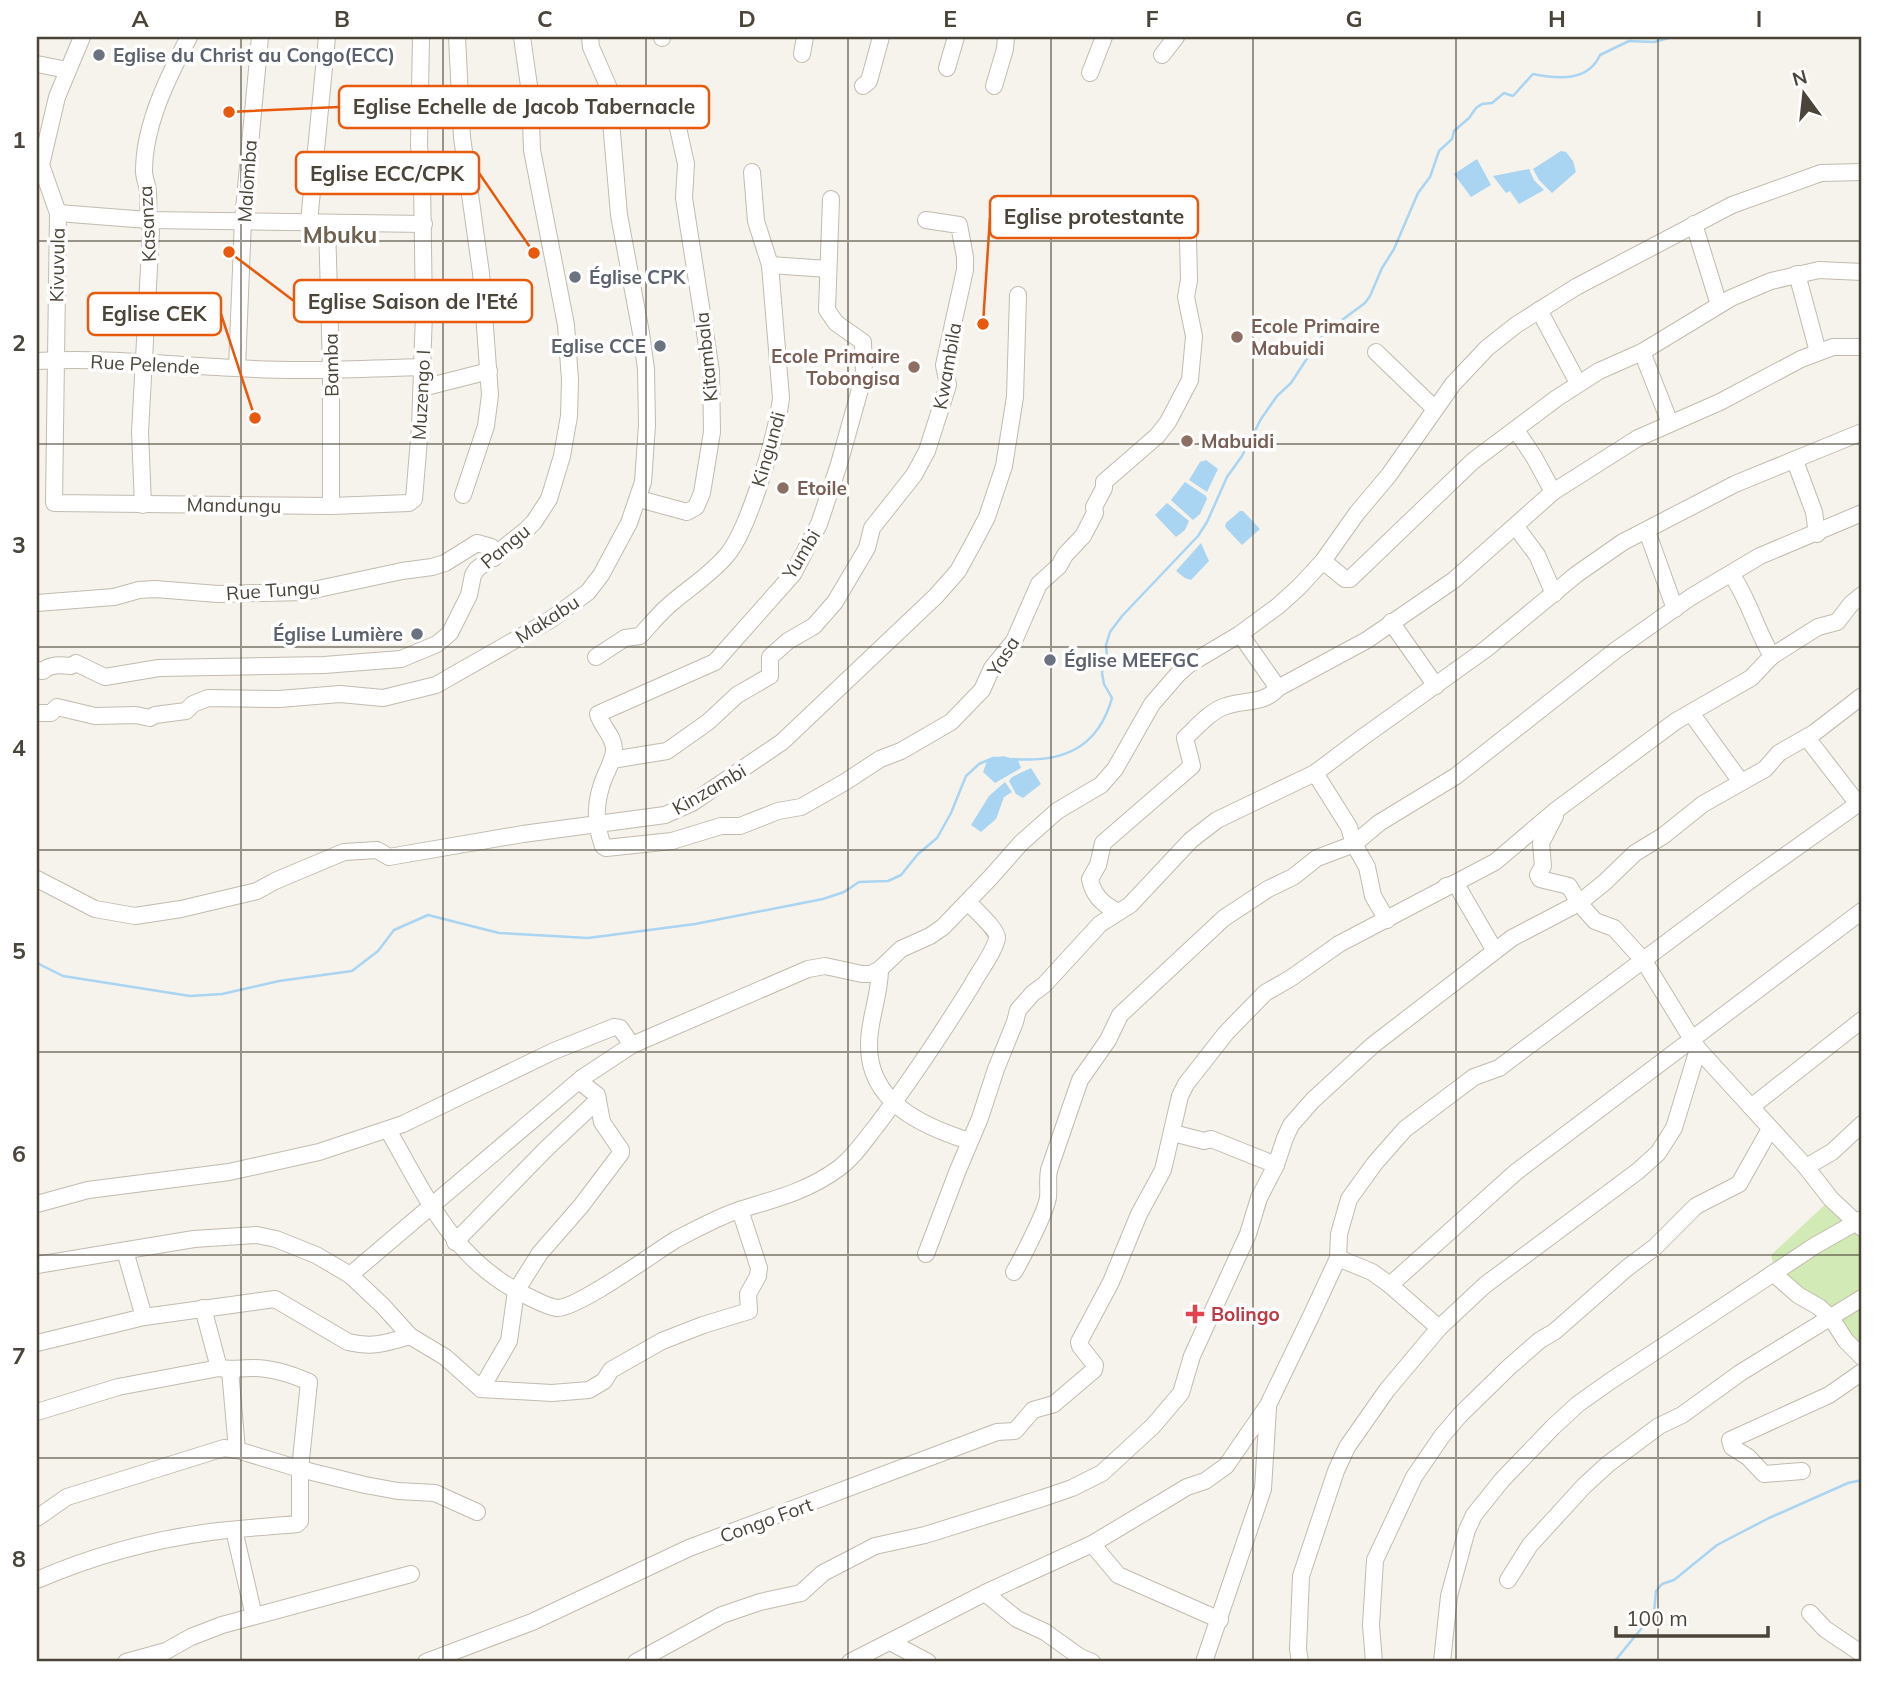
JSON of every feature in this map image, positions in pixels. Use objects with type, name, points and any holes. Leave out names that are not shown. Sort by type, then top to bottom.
[{"type":"street","name":"Kivuvula","points":[[54,503],[58,213],[44,176],[42,155],[57,97],[82,37]]},
{"type":"street","name":"Kasanza","points":[[143,505],[140,432],[151,231],[144,173],[146,142],[173,66],[189,37]]},
{"type":"street","name":"Malomba","points":[[237,368],[243,220],[260,37]]},
{"type":"street","points":[[309,222],[327,37]]},
{"type":"street","name":"Muzengo I","points":[[413,501],[422,388],[424,313],[424,224],[419,145],[421,37]]},
{"type":"street","points":[[457,37],[462,137],[481,273],[489,371],[486,426],[463,495]]},
{"type":"street","name":"Pangu","points":[[37,670],[76,663],[105,677],[159,668],[324,665],[401,659],[437,644],[450,633],[469,595],[477,569],[494,558],[534,522],[549,499],[562,456],[569,416],[570,380],[566,326],[532,150],[530,93],[522,37]]},
{"type":"street","name":"Makabu","points":[[37,713],[51,713],[57,707],[95,716],[136,715],[150,718],[186,711],[193,704],[208,698],[279,699],[340,694],[383,698],[436,685],[550,620],[588,592],[601,575],[639,499],[645,461],[646,369],[619,215],[608,86],[590,37]]},
{"type":"street","points":[[802,54],[805,37]]},
{"type":"street","points":[[863,86],[869,81],[881,37]]},
{"type":"street","points":[[947,68],[956,37]]},
{"type":"street","points":[[994,86],[1006,37]]},
{"type":"street","points":[[1090,73],[1104,37]]},
{"type":"street","points":[[1162,55],[1176,37]]},
{"type":"street","points":[[37,64],[67,70]]},
{"type":"street","name":"Kitambala","points":[[639,499],[687,512],[696,507],[702,493],[712,432],[712,370],[684,198],[686,164],[673,105]]},
{"type":"street","name":"Kingundi","points":[[596,657],[625,638],[640,636],[667,607],[730,553],[744,524],[775,433],[781,398],[771,265],[756,221],[752,172]]},
{"type":"street","points":[[350,1275],[582,1078],[632,1045],[808,969],[825,966],[871,974],[901,949],[943,927],[1021,843],[1057,811],[1101,785],[1115,768],[1153,704],[1178,674],[1278,606],[1323,561],[1454,384],[1487,348],[1539,310],[1576,287],[1732,205],[1821,173],[1862,172]]},
{"type":"street","name":"Yumbi","points":[[612,760],[613,742],[598,713],[686,676],[720,657],[793,574],[819,524],[864,375],[863,342],[836,323],[827,310],[831,199]]},
{"type":"street","points":[[58,213],[148,220],[424,224]]},
{"type":"street","name":"Kwambila","points":[[612,760],[667,751],[708,722],[737,695],[770,676],[770,657],[788,641],[814,626],[835,603],[867,548],[872,528],[914,475],[927,451],[948,385],[944,365],[965,270],[959,225],[926,220]]},
{"type":"street","name":"Bamba","points":[[327,223],[331,506]]},
{"type":"street","points":[[1694,224],[1719,305]]},
{"type":"street","name":"Yasa","points":[[596,823],[606,848],[672,841],[720,826],[740,826],[778,811],[806,805],[880,759],[951,722],[968,707],[982,690],[992,668],[1014,641],[1039,584],[1059,566],[1065,555],[1083,536],[1095,513],[1094,507],[1104,488],[1104,482],[1157,436],[1184,394],[1192,369],[1194,336],[1186,297],[1189,280],[1188,238]]},
{"type":"street","points":[[771,265],[828,269]]},
{"type":"street","points":[[1323,561],[1345,579],[1350,579],[1461,471],[1578,383],[1599,370],[1643,352],[1719,305],[1771,281],[1797,274],[1830,270],[1862,272]]},
{"type":"street","points":[[1797,274],[1818,352]]},
{"type":"street","name":"Kinzambi","points":[[37,878],[95,909],[135,916],[247,894],[344,852],[377,850],[389,857],[678,811],[782,742],[802,720],[907,627],[958,570],[987,517],[1004,466],[1015,397],[1018,295]]},
{"type":"street","points":[[1539,310],[1578,383]]},
{"type":"street","points":[[1117,911],[1107,907],[1092,889],[1090,879],[1098,865],[1103,843],[1192,766],[1185,738],[1205,719],[1224,706],[1270,698],[1278,688],[1367,640],[1454,580],[1553,492],[1638,438],[1720,402],[1818,352],[1833,347],[1862,347]]},
{"type":"street","points":[[1376,352],[1436,408]]},
{"type":"street","points":[[1643,352],[1670,423]]},
{"type":"street","name":"Rue Pelende","points":[[37,361],[145,362],[331,370],[422,367]]},
{"type":"street","points":[[422,388],[489,371]]},
{"type":"street","points":[[1516,430],[1553,492]]},
{"type":"street","points":[[926,1254],[980,1118],[1018,1010],[1100,924],[1130,905],[1191,840],[1217,820],[1315,774],[1486,649],[1623,542],[1735,484],[1862,432]]},
{"type":"street","points":[[1795,461],[1814,512],[1817,534]]},
{"type":"street","name":"Mandungu","points":[[54,503],[367,506],[413,501]]},
{"type":"street","points":[[1014,1272],[1048,1199],[1049,1170],[1080,1080],[1108,1040],[1120,1015],[1224,918],[1268,889],[1293,877],[1317,858],[1354,844],[1379,823],[1434,791],[1475,762],[1592,668],[1675,609],[1760,556],[1862,513]]},
{"type":"street","points":[[1516,527],[1537,555],[1554,594]]},
{"type":"street","points":[[1647,531],[1675,609]]},
{"type":"street","name":"Rue Tungu","points":[[37,603],[114,597],[155,589],[218,594],[303,592],[402,570],[432,567],[445,563],[477,543],[491,547],[494,558]]},
{"type":"street","points":[[1731,574],[1740,586],[1756,627],[1772,656]]},
{"type":"street","points":[[1276,1165],[1211,1139],[1204,1141],[1173,1133],[1180,1096],[1186,1084],[1254,1002],[1339,944],[1495,862],[1555,811],[1676,721],[1751,678],[1772,656],[1818,627],[1837,622],[1862,595]]},
{"type":"street","points":[[1391,622],[1436,685]]},
{"type":"street","points":[[1240,634],[1278,688]]},
{"type":"street","points":[[636,1662],[722,1615],[760,1602],[801,1593],[823,1573],[875,1546],[925,1535],[1043,1499],[1102,1473],[1153,1426],[1181,1394],[1192,1356],[1248,1234],[1259,1198],[1276,1165],[1291,1125],[1313,1100],[1373,1045],[1494,951],[1517,935],[1579,903],[1635,853],[1663,836],[1703,804],[1765,769],[1779,753],[1807,738],[1862,696]]},
{"type":"street","points":[[1691,713],[1741,782]]},
{"type":"street","points":[[850,1662],[985,1593],[1092,1544],[1226,1466],[1268,1405],[1338,1258],[1339,1234],[1347,1202],[1375,1163],[1405,1129],[1474,1077],[1499,1068],[1741,887],[1860,803],[1807,738]]},
{"type":"street","points":[[596,823],[599,790],[612,760]]},
{"type":"street","points":[[1315,774],[1349,827],[1354,844],[1367,867],[1373,896],[1387,920]]},
{"type":"street","points":[[1442,1662],[1449,1596],[1466,1530],[1502,1480],[1578,1404],[1816,1245],[1861,1223],[1831,1199],[1806,1167],[1696,1044],[1644,961],[1614,928],[1595,921],[1579,903],[1569,886],[1544,881],[1538,875],[1543,866],[1541,843],[1555,819],[1555,811]]},
{"type":"street","points":[[1446,886],[1455,884],[1494,951]]},
{"type":"street","points":[[388,1130],[431,1208],[456,1242],[489,1275],[516,1291],[555,1308],[571,1305],[678,1239],[740,1210],[780,1199],[839,1168],[856,1152],[893,1104],[964,998],[996,940],[995,932],[968,902]]},
{"type":"street","points":[[1390,1285],[1516,1172],[1626,1088],[1696,1044],[1862,911]]},
{"type":"street","points":[[880,969],[880,985],[869,1043],[876,1079],[893,1104],[941,1132],[969,1141]]},
{"type":"street","points":[[1751,1107],[1862,1020]]},
{"type":"street","points":[[37,1204],[88,1191],[229,1172],[299,1157],[388,1130],[431,1112],[554,1051],[614,1027],[620,1028],[632,1045]]},
{"type":"street","points":[[1300,1662],[1298,1649],[1301,1576],[1336,1471],[1347,1447],[1387,1390],[1439,1328],[1485,1285],[1639,1171],[1658,1153],[1675,1125],[1696,1044]]},
{"type":"street","points":[[481,1389],[509,1341],[516,1291],[540,1253],[581,1206],[621,1153],[602,1122],[597,1095],[584,1085],[582,1078]]},
{"type":"street","points":[[456,1242],[547,1148],[598,1100]]},
{"type":"street","points":[[1806,1167],[1832,1152],[1862,1124]]},
{"type":"street","points":[[1374,1662],[1371,1625],[1375,1560],[1414,1477],[1442,1436],[1508,1368],[1655,1247],[1696,1206],[1739,1184],[1770,1129]]},
{"type":"street","name":"Congo Fort","points":[[426,1662],[532,1622],[689,1548],[997,1432],[1015,1431],[1033,1410],[1054,1404],[1095,1367],[1079,1342],[1106,1294],[1139,1214],[1163,1170],[1173,1133]]},
{"type":"street","points":[[37,1265],[194,1239],[257,1235],[295,1245],[350,1275],[410,1336],[445,1357],[481,1389],[552,1393],[589,1390],[604,1381],[611,1370],[662,1341],[703,1325],[747,1313],[748,1294],[759,1272],[740,1210]]},
{"type":"street","points":[[125,1251],[144,1317]]},
{"type":"street","points":[[1338,1258],[1372,1272],[1439,1328]]},
{"type":"street","points":[[1773,1273],[1831,1318],[1846,1341],[1862,1357]]},
{"type":"street","points":[[1508,1580],[1530,1545],[1608,1464],[1659,1426],[1682,1415],[1740,1373],[1862,1298]]},
{"type":"street","points":[[37,1343],[144,1317],[275,1299],[359,1346],[387,1343],[410,1336]]},
{"type":"street","points":[[203,1308],[224,1369],[237,1450]]},
{"type":"street","points":[[37,1412],[118,1387],[224,1369],[254,1368],[278,1371],[309,1382],[300,1469],[300,1521],[297,1524],[207,1532],[121,1551],[37,1580]]},
{"type":"street","points":[[1802,1471],[1764,1474],[1748,1457],[1729,1443],[1829,1395],[1862,1372]]},
{"type":"street","points":[[1205,1662],[1263,1489],[1268,1405]]},
{"type":"street","points":[[37,1518],[67,1497],[221,1449],[237,1450],[300,1469],[387,1489],[435,1493],[477,1512]]},
{"type":"street","points":[[234,1530],[254,1616]]},
{"type":"street","points":[[1092,1544],[1118,1575],[1220,1620]]},
{"type":"street","points":[[126,1662],[168,1657],[191,1637],[254,1616],[411,1574]]},
{"type":"street","points":[[985,1593],[1017,1619],[1042,1630],[1072,1652],[1092,1662]]},
{"type":"street","points":[[1810,1613],[1825,1629],[1862,1654]]},
{"type":"street","points":[[890,1642],[928,1662]]},
{"type":"green space","points":[[1831,1199],[1862,1228],[1862,1353],[1775,1271],[1771,1255]]},
{"type":"water","points":[[1561,151],[1566,152],[1573,161],[1576,172],[1552,193],[1539,180],[1533,169]]},
{"type":"water","points":[[1477,159],[1491,185],[1471,197],[1454,174]]},
{"type":"water","points":[[1529,169],[1534,180],[1544,190],[1519,204],[1510,191],[1506,193],[1493,176]]},
{"type":"water","points":[[1206,460],[1218,469],[1207,492],[1189,480],[1200,462]]},
{"type":"water","points":[[1185,482],[1207,499],[1200,514],[1193,520],[1171,500]]},
{"type":"water","points":[[1167,503],[1189,521],[1185,530],[1176,537],[1155,515]]},
{"type":"water","points":[[1240,511],[1260,529],[1242,545],[1225,527]]},
{"type":"water","points":[[1201,543],[1209,561],[1191,580],[1185,578],[1176,571]]},
{"type":"water","points":[[1003,756],[1018,760],[1021,768],[995,783],[983,772],[987,761]]},
{"type":"water","points":[[1031,768],[1041,784],[1023,798],[1016,794],[1009,781]]},
{"type":"water","points":[[1005,782],[1012,792],[1004,797],[996,819],[981,832],[971,825],[989,796]]},
{"type":"waterway","points":[[1013,759],[1031,760],[1063,755],[1076,749],[1098,729],[1112,698],[1104,684],[1102,673],[1110,632],[1198,536],[1227,477],[1242,456],[1261,419],[1277,396],[1291,383],[1323,334],[1365,303],[1370,296],[1418,193],[1430,177],[1439,151],[1452,139],[1454,131],[1482,104],[1492,103],[1504,93],[1513,96],[1533,74],[1552,77],[1580,74],[1595,64],[1600,55],[1629,41],[1654,42],[1672,37]]},
{"type":"waterway","points":[[37,963],[63,976],[190,996],[222,994],[279,981],[352,971],[378,951],[394,930],[428,915],[499,933],[588,938],[695,924],[823,899],[844,892],[859,882],[888,881],[901,875],[918,854],[937,838],[966,776],[979,764],[1000,758]]},
{"type":"waterway","points":[[1614,1662],[1654,1613],[1656,1591],[1662,1584],[1674,1580],[1717,1545],[1769,1518],[1848,1483],[1862,1480]]},
{"type":"place","name":"Eglise du Christ au Congo(ECC)","points":[[99,55]]},
{"type":"place","name":"Eglise Echelle de Jacob Tabernacle","points":[[229,112]]},
{"type":"place","name":"Eglise Saison de l'Eté","points":[[229,252]]},
{"type":"place","name":"Eglise ECC/CPK","points":[[534,253]]},
{"type":"place","name":"Église CPK","points":[[575,277]]},
{"type":"place","name":"Eglise protestante","points":[[983,324]]},
{"type":"place","name":"Ecole Primaire Mabuidi","points":[[1237,337]]},
{"type":"place","name":"Eglise CCE","points":[[660,346]]},
{"type":"place","name":"Ecole Primaire Tobongisa","points":[[914,367]]},
{"type":"place","name":"Eglise CEK","points":[[255,418]]},
{"type":"place","name":"Mabuidi","points":[[1187,441]]},
{"type":"place","name":"Etoile","points":[[783,488]]},
{"type":"place","name":"Église Lumière","points":[[417,634]]},
{"type":"place","name":"Église MEEFGC","points":[[1050,660]]},
{"type":"place","name":"Bolingo","points":[[1195,1314]]},
{"type":"district","name":"Mbuku","points":[[340,234]]}]
